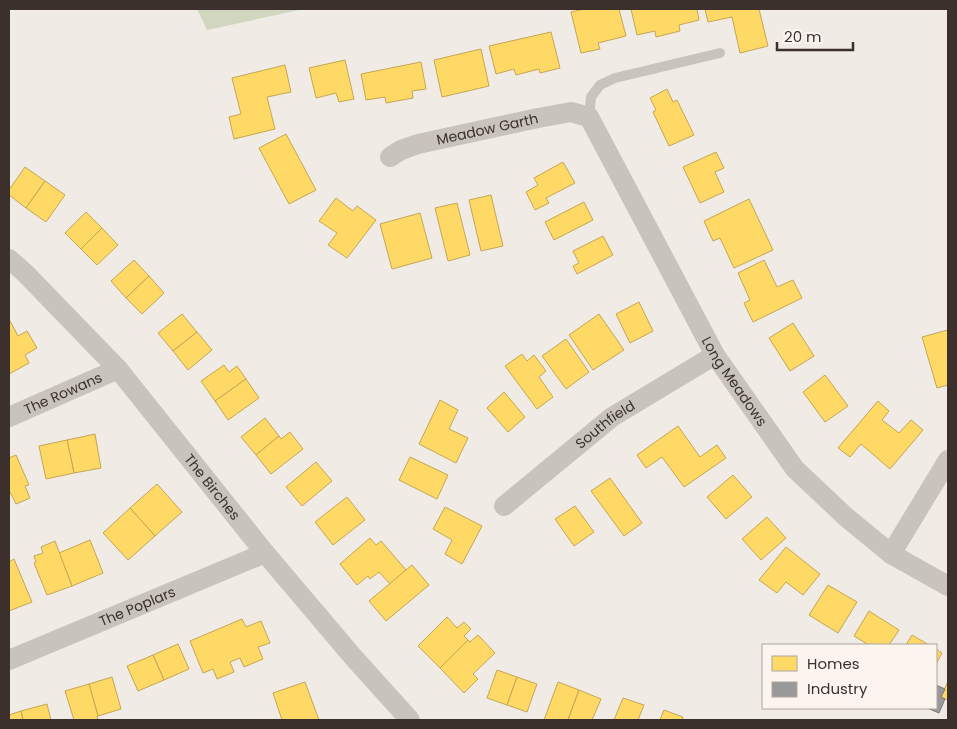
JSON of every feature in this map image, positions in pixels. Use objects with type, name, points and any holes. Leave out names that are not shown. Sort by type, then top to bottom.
[{"type":"street","name":"Meadow Garth","points":[[390,157],[400,150],[418,144],[538,118],[571,112],[589,117]]},
{"type":"street","name":"Long Meadows","points":[[589,117],[715,355],[795,469],[846,517],[891,554],[948,586]]},
{"type":"street","name":"The Birches","points":[[9,259],[25,272],[118,369],[265,553],[354,658],[410,720]]},
{"type":"street","name":"Southfield","points":[[504,506],[612,417],[715,355]]},
{"type":"street","name":"The Rowans","points":[[9,417],[118,369]]},
{"type":"street","points":[[891,554],[948,460]]},
{"type":"street","name":"The Poplars","points":[[9,660],[265,553]]},
{"type":"lane","points":[[589,117],[591,97],[600,85],[615,78],[720,53]]},
{"type":"green space","points":[[197,9],[304,9],[207,30]]},
{"type":"building: Homes","points":[[584,9],[619,9],[626,36],[598,43],[600,49],[581,53],[571,12]]},
{"type":"building: Homes","points":[[631,9],[697,9],[699,20],[679,25],[680,31],[656,37],[655,31],[637,35]]},
{"type":"building: Homes","points":[[705,9],[759,9],[768,46],[740,53],[732,17],[708,22]]},
{"type":"building: Homes","points":[[551,32],[560,68],[540,73],[539,69],[516,75],[514,69],[496,74],[489,46]]},
{"type":"building: Homes","points":[[481,49],[489,86],[442,97],[434,60]]},
{"type":"building: Homes","points":[[345,60],[354,99],[339,102],[336,93],[316,98],[309,68]]},
{"type":"building: Homes","points":[[421,62],[426,89],[412,91],[413,98],[386,103],[385,97],[366,100],[361,74]]},
{"type":"building: Homes","points":[[285,65],[291,92],[267,97],[275,129],[234,139],[229,117],[241,114],[232,78]]},
{"type":"building: Homes","points":[[667,89],[673,102],[677,100],[694,135],[669,146],[653,112],[656,110],[650,98]]},
{"type":"building: Homes","points":[[286,134],[316,190],[289,204],[259,148]]},
{"type":"building: Homes","points":[[716,152],[724,168],[715,172],[724,192],[700,203],[683,167]]},
{"type":"building: Homes","points":[[563,162],[575,183],[546,198],[549,203],[535,210],[526,192],[538,185],[534,178]]},
{"type":"building: Homes","points":[[25,167],[45,181],[26,208],[9,195],[9,190]]},
{"type":"building: Homes","points":[[45,181],[65,195],[46,222],[26,208]]},
{"type":"building: Homes","points":[[491,195],[503,246],[481,251],[469,200]]},
{"type":"building: Homes","points":[[336,198],[353,211],[357,206],[376,220],[347,258],[328,245],[337,233],[319,221]]},
{"type":"building: Homes","points":[[749,199],[773,250],[734,268],[720,238],[713,241],[704,221]]},
{"type":"building: Homes","points":[[584,202],[593,220],[554,240],[545,222]]},
{"type":"building: Homes","points":[[457,203],[470,255],[448,261],[435,208]]},
{"type":"building: Homes","points":[[86,212],[102,228],[81,249],[65,233]]},
{"type":"building: Homes","points":[[420,213],[432,258],[392,269],[380,224]]},
{"type":"building: Homes","points":[[102,228],[118,245],[97,265],[81,249]]},
{"type":"building: Homes","points":[[603,236],[613,255],[577,274],[573,266],[579,263],[573,251]]},
{"type":"building: Homes","points":[[134,260],[149,276],[126,298],[111,281]]},
{"type":"building: Homes","points":[[764,260],[777,287],[793,280],[802,298],[753,322],[744,303],[750,300],[738,273]]},
{"type":"building: Homes","points":[[149,276],[164,293],[142,314],[126,298]]},
{"type":"building: Homes","points":[[639,302],[653,331],[630,343],[616,314]]},
{"type":"building: Homes","points":[[182,314],[197,332],[173,351],[158,333]]},
{"type":"building: Homes","points":[[599,314],[624,350],[593,370],[569,335]]},
{"type":"building: Homes","points":[[9,319],[18,336],[27,331],[37,348],[25,355],[29,363],[9,374]]},
{"type":"building: Homes","points":[[793,323],[814,356],[790,371],[769,338]]},
{"type":"building: Homes","points":[[948,330],[948,385],[937,388],[922,337]]},
{"type":"building: Homes","points":[[197,332],[212,350],[188,370],[173,351]]},
{"type":"building: Homes","points":[[566,339],[589,372],[566,389],[542,356]]},
{"type":"building: Homes","points":[[522,354],[527,361],[534,355],[546,371],[539,377],[553,397],[537,409],[505,366]]},
{"type":"building: Homes","points":[[224,365],[229,372],[237,366],[246,379],[215,401],[201,381]]},
{"type":"building: Homes","points":[[825,375],[848,406],[825,422],[803,392]]},
{"type":"building: Homes","points":[[246,379],[259,398],[228,420],[215,401]]},
{"type":"building: Homes","points":[[504,392],[525,417],[508,432],[487,408]]},
{"type":"building: Homes","points":[[440,400],[458,410],[449,429],[468,438],[456,463],[419,444]]},
{"type":"building: Homes","points":[[878,401],[889,411],[882,420],[899,433],[911,420],[923,430],[890,469],[861,444],[850,457],[838,448]]},
{"type":"building: Homes","points":[[265,418],[279,436],[256,455],[241,437]]},
{"type":"building: Homes","points":[[678,426],[700,457],[717,445],[726,458],[684,487],[662,457],[646,468],[637,455]]},
{"type":"building: Homes","points":[[290,432],[303,449],[271,474],[256,455],[279,436],[281,439]]},
{"type":"building: Homes","points":[[95,434],[101,468],[74,473],[67,440]]},
{"type":"building: Homes","points":[[67,440],[74,473],[46,479],[39,446]]},
{"type":"building: Homes","points":[[16,455],[29,485],[25,486],[30,498],[16,504],[9,493],[9,458]]},
{"type":"building: Homes","points":[[410,457],[448,475],[437,499],[399,480]]},
{"type":"building: Homes","points":[[316,462],[332,481],[302,506],[286,487]]},
{"type":"building: Homes","points":[[733,475],[752,497],[726,519],[707,497]]},
{"type":"building: Homes","points":[[610,478],[642,523],[624,536],[591,491]]},
{"type":"building: Homes","points":[[157,484],[182,512],[155,536],[130,508]]},
{"type":"building: Homes","points":[[347,497],[365,520],[333,545],[315,522]]},
{"type":"building: Homes","points":[[575,506],[594,532],[574,546],[555,519]]},
{"type":"building: Homes","points":[[445,507],[482,526],[462,564],[445,554],[452,540],[433,529]]},
{"type":"building: Homes","points":[[130,508],[155,536],[128,560],[103,533]]},
{"type":"building: Homes","points":[[767,517],[786,538],[761,560],[742,539]]},
{"type":"building: Homes","points":[[370,538],[376,545],[381,541],[406,570],[390,584],[379,572],[370,579],[368,576],[357,585],[340,564]]},
{"type":"building: Homes","points":[[90,540],[103,573],[72,586],[59,553]]},
{"type":"building: Homes","points":[[55,541],[72,586],[47,595],[34,563],[36,562],[34,556],[43,553],[41,547]]},
{"type":"building: Homes","points":[[786,547],[820,574],[803,595],[786,582],[777,593],[759,580]]},
{"type":"building: Homes","points":[[14,559],[32,602],[9,611],[9,562]]},
{"type":"building: Homes","points":[[412,565],[429,585],[386,621],[369,601]]},
{"type":"building: Homes","points":[[828,585],[857,602],[838,633],[809,615]]},
{"type":"building: Homes","points":[[869,611],[899,630],[890,644],[867,644],[854,636]]},
{"type":"building: Homes","points":[[447,617],[457,628],[464,622],[471,629],[464,636],[468,640],[440,668],[418,646]]},
{"type":"building: Homes","points":[[242,619],[246,627],[261,621],[270,643],[258,647],[263,659],[244,667],[240,658],[230,662],[234,672],[217,679],[213,669],[203,673],[190,641]]},
{"type":"building: Homes","points":[[478,635],[495,653],[473,674],[478,679],[464,693],[440,668],[468,640],[470,642]]},
{"type":"building: Homes","points":[[912,635],[927,644],[907,644]]},
{"type":"building: Homes","points":[[178,644],[189,669],[164,680],[153,655]]},
{"type":"building: Homes","points":[[937,650],[942,653],[937,662]]},
{"type":"building: Homes","points":[[153,655],[164,680],[138,691],[127,666]]},
{"type":"building: Homes","points":[[497,670],[517,677],[507,705],[487,698]]},
{"type":"building: Homes","points":[[112,677],[121,709],[98,716],[89,684]]},
{"type":"building: Homes","points":[[517,677],[537,684],[527,712],[507,705]]},
{"type":"building: Homes","points":[[948,681],[948,700],[941,697]]},
{"type":"building: Homes","points":[[305,682],[319,720],[282,720],[273,693]]},
{"type":"building: Homes","points":[[558,682],[579,690],[568,720],[544,720]]},
{"type":"building: Homes","points":[[89,684],[98,720],[74,720],[65,691]]},
{"type":"building: Homes","points":[[579,690],[601,699],[592,720],[568,720]]},
{"type":"building: Homes","points":[[623,698],[644,705],[638,720],[614,720]]},
{"type":"building: Homes","points":[[47,704],[51,720],[23,720],[21,711]]},
{"type":"building: Homes","points":[[664,710],[683,717],[682,720],[660,720]]},
{"type":"building: Homes","points":[[21,711],[23,720],[9,720],[9,715]]},
{"type":"building: Industry","points":[[937,685],[945,689],[941,697],[945,699],[939,713],[929,709],[937,709]]}]
